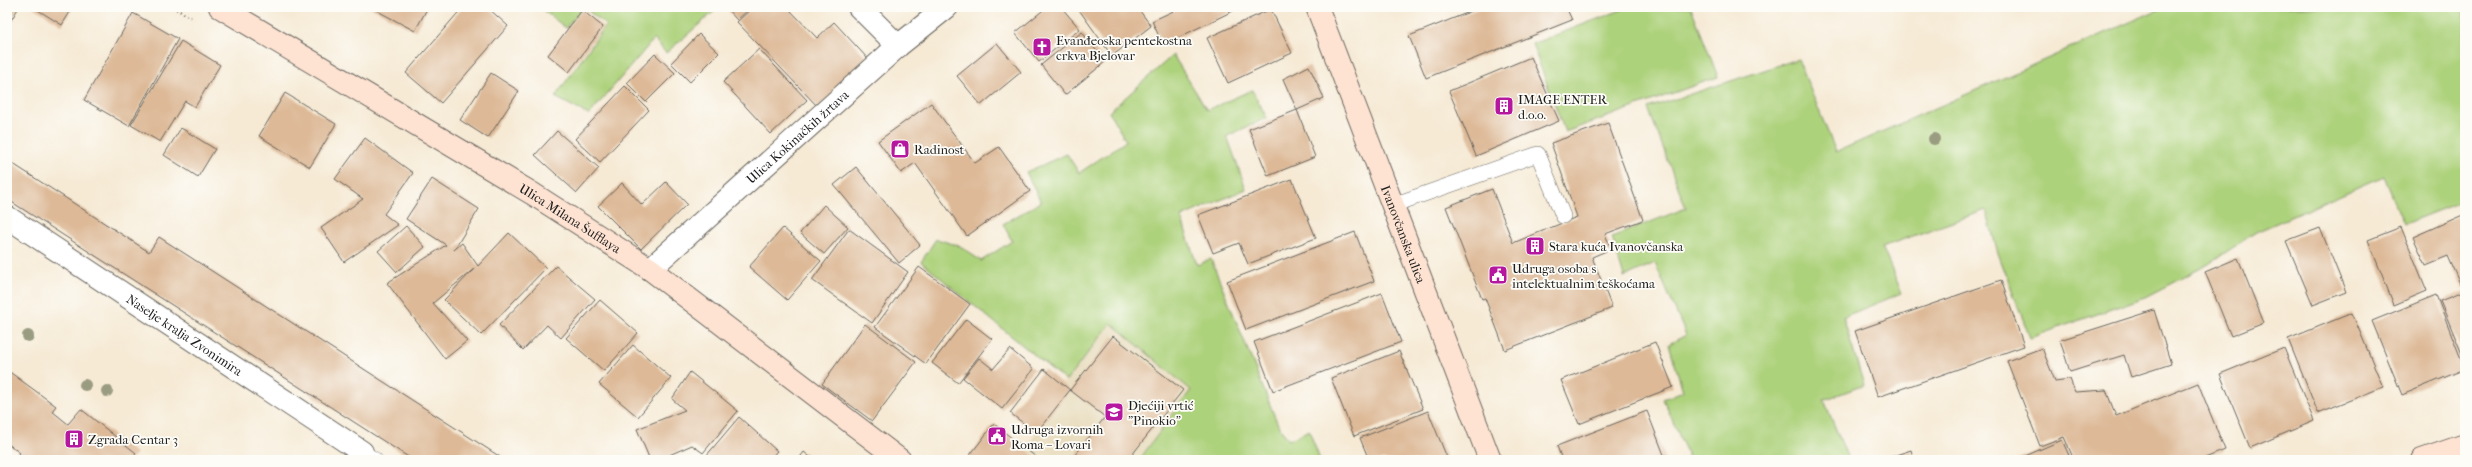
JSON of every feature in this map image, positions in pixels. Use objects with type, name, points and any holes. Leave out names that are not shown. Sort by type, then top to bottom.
[{"type":"street","name":"Ulica Milana Šufflaya","points":[[220,7],[532,194],[650,269],[900,460]]},
{"type":"street","points":[[859,7],[898,46]]},
{"type":"street","name":"Ulica Kokinačkih žrtava","points":[[650,269],[898,46],[948,7]]},
{"type":"street","name":"Ivanovčanska ulica","points":[[1317,7],[1490,460]]},
{"type":"street","name":"Naselje kralja Zvonimira","points":[[7,217],[365,457]]},
{"type":"street","points":[[2422,460],[2465,445]]},
{"type":"lane","points":[[1393,205],[1538,154],[1563,216]]},
{"type":"path","points":[[173,7],[200,23]]},
{"type":"shaded area","name":"Djećiji vrtić \"Pinokio\"","points":[[1111,323],[1191,390],[1139,460],[1040,460],[1025,448],[1070,390],[1063,384]]},
{"type":"green space","points":[[539,7],[583,7],[566,28]]},
{"type":"green space","points":[[583,7],[718,8],[666,53],[654,39],[589,115],[555,97],[606,25]]},
{"type":"green space","points":[[1629,7],[1691,7],[1718,77],[1565,132],[1532,44]]},
{"type":"green space","points":[[2164,7],[2465,7],[2465,200],[2404,224],[2384,176],[2256,232],[2207,265],[2145,297],[2030,338],[1998,253],[1986,210],[1882,247],[1902,293],[1843,317],[1864,385],[1824,400],[1848,459],[1690,460],[1663,399],[1683,391],[1669,344],[1686,335],[1655,263],[1624,277],[1612,237],[1686,208],[1648,108],[1798,59],[1836,152]]},
{"type":"green space","points":[[1173,55],[1207,110],[1252,90],[1267,118],[1227,136],[1246,189],[1181,217],[1197,265],[1211,259],[1279,427],[1289,440],[1309,430],[1320,460],[1139,460],[1191,390],[1111,323],[1066,381],[921,262],[936,239],[960,246],[981,261],[1012,241],[1003,224],[1041,202],[1026,172],[1067,154],[1079,173],[1126,141],[1109,112]]},
{"type":"building","points":[[7,7],[19,7],[7,27]]},
{"type":"building","points":[[33,7],[73,7],[62,25]]},
{"type":"building","points":[[370,7],[428,7],[415,31]]},
{"type":"building","points":[[463,7],[487,7],[508,26],[441,103],[406,73]]},
{"type":"building","points":[[725,7],[751,7],[737,20]]},
{"type":"building","points":[[753,7],[787,7],[817,38],[834,22],[869,60],[819,108],[737,22]]},
{"type":"building","name":"Evanđeoska pentekostna crkva Bjelovar","points":[[1047,7],[1061,7],[1080,29],[1039,62],[1015,33]]},
{"type":"building","points":[[1077,7],[1137,7],[1151,26],[1112,56]]},
{"type":"building","points":[[1182,7],[1241,7],[1163,45],[1152,21]]},
{"type":"building","points":[[1482,7],[1566,7],[1572,20],[1426,78],[1409,36]]},
{"type":"building","points":[[1271,9],[1292,53],[1228,83],[1207,38]]},
{"type":"building","points":[[582,10],[603,27],[569,72],[548,55]]},
{"type":"building","points":[[133,13],[178,39],[129,126],[84,100]]},
{"type":"building","points":[[1082,32],[1105,62],[1065,95],[1041,65]]},
{"type":"building","points":[[699,34],[719,53],[690,82],[671,63]]},
{"type":"building","points":[[181,41],[220,65],[195,107],[185,101],[160,142],[131,125]]},
{"type":"building","points":[[997,43],[1021,72],[981,105],[957,76]]},
{"type":"building","points":[[759,49],[807,100],[771,134],[723,82]]},
{"type":"building","points":[[655,54],[675,73],[646,102],[627,83]]},
{"type":"building","name":"IMAGE ENTER d.o.o.","points":[[1531,57],[1559,121],[1476,156],[1449,91]]},
{"type":"building","points":[[1309,66],[1324,98],[1297,110],[1283,79]]},
{"type":"building","points":[[491,73],[519,91],[488,138],[460,120]]},
{"type":"building","points":[[625,86],[649,110],[600,162],[575,139]]},
{"type":"building","points":[[285,93],[336,124],[310,167],[259,136]]},
{"type":"building","points":[[931,103],[975,163],[999,147],[1030,191],[967,236],[915,163],[901,173],[878,141]]},
{"type":"building","points":[[1297,110],[1315,157],[1268,176],[1249,129]]},
{"type":"building","points":[[1608,123],[1643,220],[1605,234],[1611,249],[1592,257],[1612,308],[1505,350],[1485,298],[1482,299],[1446,207],[1492,189],[1513,243],[1577,217],[1551,143]]},
{"type":"building","points":[[181,128],[215,149],[198,177],[164,155]]},
{"type":"building","points":[[557,131],[599,168],[577,193],[535,155]]},
{"type":"building","points":[[365,138],[413,173],[384,214],[398,225],[344,262],[321,228],[363,199],[335,179]]},
{"type":"building","points":[[7,160],[149,252],[159,237],[505,460],[413,460],[7,199]]},
{"type":"building","points":[[856,167],[920,245],[899,263],[834,185]]},
{"type":"building","points":[[432,179],[479,209],[454,250],[462,243],[478,266],[509,233],[546,268],[481,335],[444,300],[475,268],[433,303],[467,341],[445,359],[387,283],[446,245],[406,219]]},
{"type":"building","points":[[1292,179],[1316,238],[1248,264],[1239,243],[1213,253],[1198,215]]},
{"type":"building","points":[[666,182],[687,204],[641,249],[598,206],[622,183],[642,205]]},
{"type":"building","points":[[824,205],[848,227],[824,254],[800,233]]},
{"type":"building","points":[[2465,214],[2465,287],[2462,288],[2448,256],[2426,265],[2413,237]]},
{"type":"building","points":[[406,226],[425,247],[397,272],[378,251]]},
{"type":"building","points":[[2401,227],[2427,291],[2394,305],[2368,240]]},
{"type":"building","points":[[783,228],[821,261],[787,300],[749,267]]},
{"type":"building","points":[[2320,228],[2346,292],[2313,305],[2286,241]]},
{"type":"building","points":[[849,229],[908,272],[872,323],[812,280]]},
{"type":"building","points":[[1355,232],[1374,281],[1246,330],[1227,281]]},
{"type":"building","points":[[2238,258],[2264,323],[2231,336],[2205,272]]},
{"type":"building","points":[[556,266],[595,299],[561,338],[547,325],[523,350],[499,325]]},
{"type":"building","points":[[919,267],[970,304],[926,364],[875,327]]},
{"type":"building","points":[[2001,280],[2024,346],[1878,397],[1855,331]]},
{"type":"building","points":[[2465,291],[2465,361],[2440,301]]},
{"type":"building","points":[[1382,293],[1401,342],[1273,391],[1254,342]]},
{"type":"building","points":[[2436,295],[2465,369],[2402,395],[2372,321]]},
{"type":"building","points":[[600,300],[638,333],[604,371],[566,338]]},
{"type":"building","points":[[2154,310],[2171,364],[2131,377],[2124,355],[2070,372],[2060,340]]},
{"type":"building","points":[[2352,313],[2383,387],[2318,413],[2288,339]]},
{"type":"building","points":[[966,319],[992,339],[958,383],[932,363]]},
{"type":"building","points":[[865,324],[916,362],[872,421],[822,384]]},
{"type":"building","name":"Djećiji vrtić \"Pinokio\"","points":[[1113,336],[1183,390],[1128,460],[1071,460],[1105,417],[1070,390]]},
{"type":"building","points":[[1655,342],[1673,387],[1579,424],[1561,380]]},
{"type":"building","points":[[633,345],[671,378],[638,417],[599,384]]},
{"type":"building","points":[[2042,348],[2055,381],[2070,379],[2075,392],[2106,390],[2116,416],[2198,383],[2225,450],[2200,460],[2074,460],[2064,437],[2040,446],[2007,361]]},
{"type":"building","points":[[2284,348],[2314,421],[2250,448],[2220,374]]},
{"type":"building","points":[[1010,349],[1034,369],[1002,409],[963,378],[979,358],[993,369]]},
{"type":"building","points":[[1399,351],[1423,409],[1354,436],[1331,378]]},
{"type":"building","points":[[1044,369],[1070,390],[1036,433],[1010,413]]},
{"type":"building","name":"Zgrada Centar 3","points":[[7,370],[56,406],[52,411],[68,424],[81,409],[136,453],[131,460],[15,460],[20,453],[7,443]]},
{"type":"building","points":[[690,372],[738,411],[703,453],[692,445],[658,460],[650,460],[637,429],[685,410],[672,399]]},
{"type":"building","points":[[1428,411],[1448,460],[1369,460],[1360,438]]},
{"type":"building","points":[[1647,411],[1666,460],[1562,460],[1557,446]]},
{"type":"building","points":[[739,417],[777,451],[769,460],[711,460],[706,456]]},
{"type":"building","name":"Udruga izvornih Roma – Lovari","points":[[994,424],[1027,450],[1040,460],[966,460]]},
{"type":"building","points":[[2062,440],[2071,460],[2016,460]]},
{"type":"building","points":[[1911,450],[1914,460],[1881,460]]},
{"type":"building","points":[[804,452],[814,460],[798,460]]},
{"type":"place","name":"Evanđeoska pentekostna crkva Bjelovar","points":[[1042,47]]},
{"type":"place","name":"IMAGE ENTER d.o.o.","points":[[1504,106]]},
{"type":"place","name":"Radinost","points":[[900,149]]},
{"type":"place","name":"Stara kuća Ivanovčanska","points":[[1535,246]]},
{"type":"place","name":"Udruga osoba s intelektualnim teškoćama","points":[[1498,275]]},
{"type":"place","name":"Djećiji vrtić \"Pinokio\"","points":[[1114,412]]},
{"type":"place","name":"Udruga izvornih Roma – Lovari","points":[[997,436]]},
{"type":"place","name":"Zgrada Centar 3","points":[[74,439]]}]
